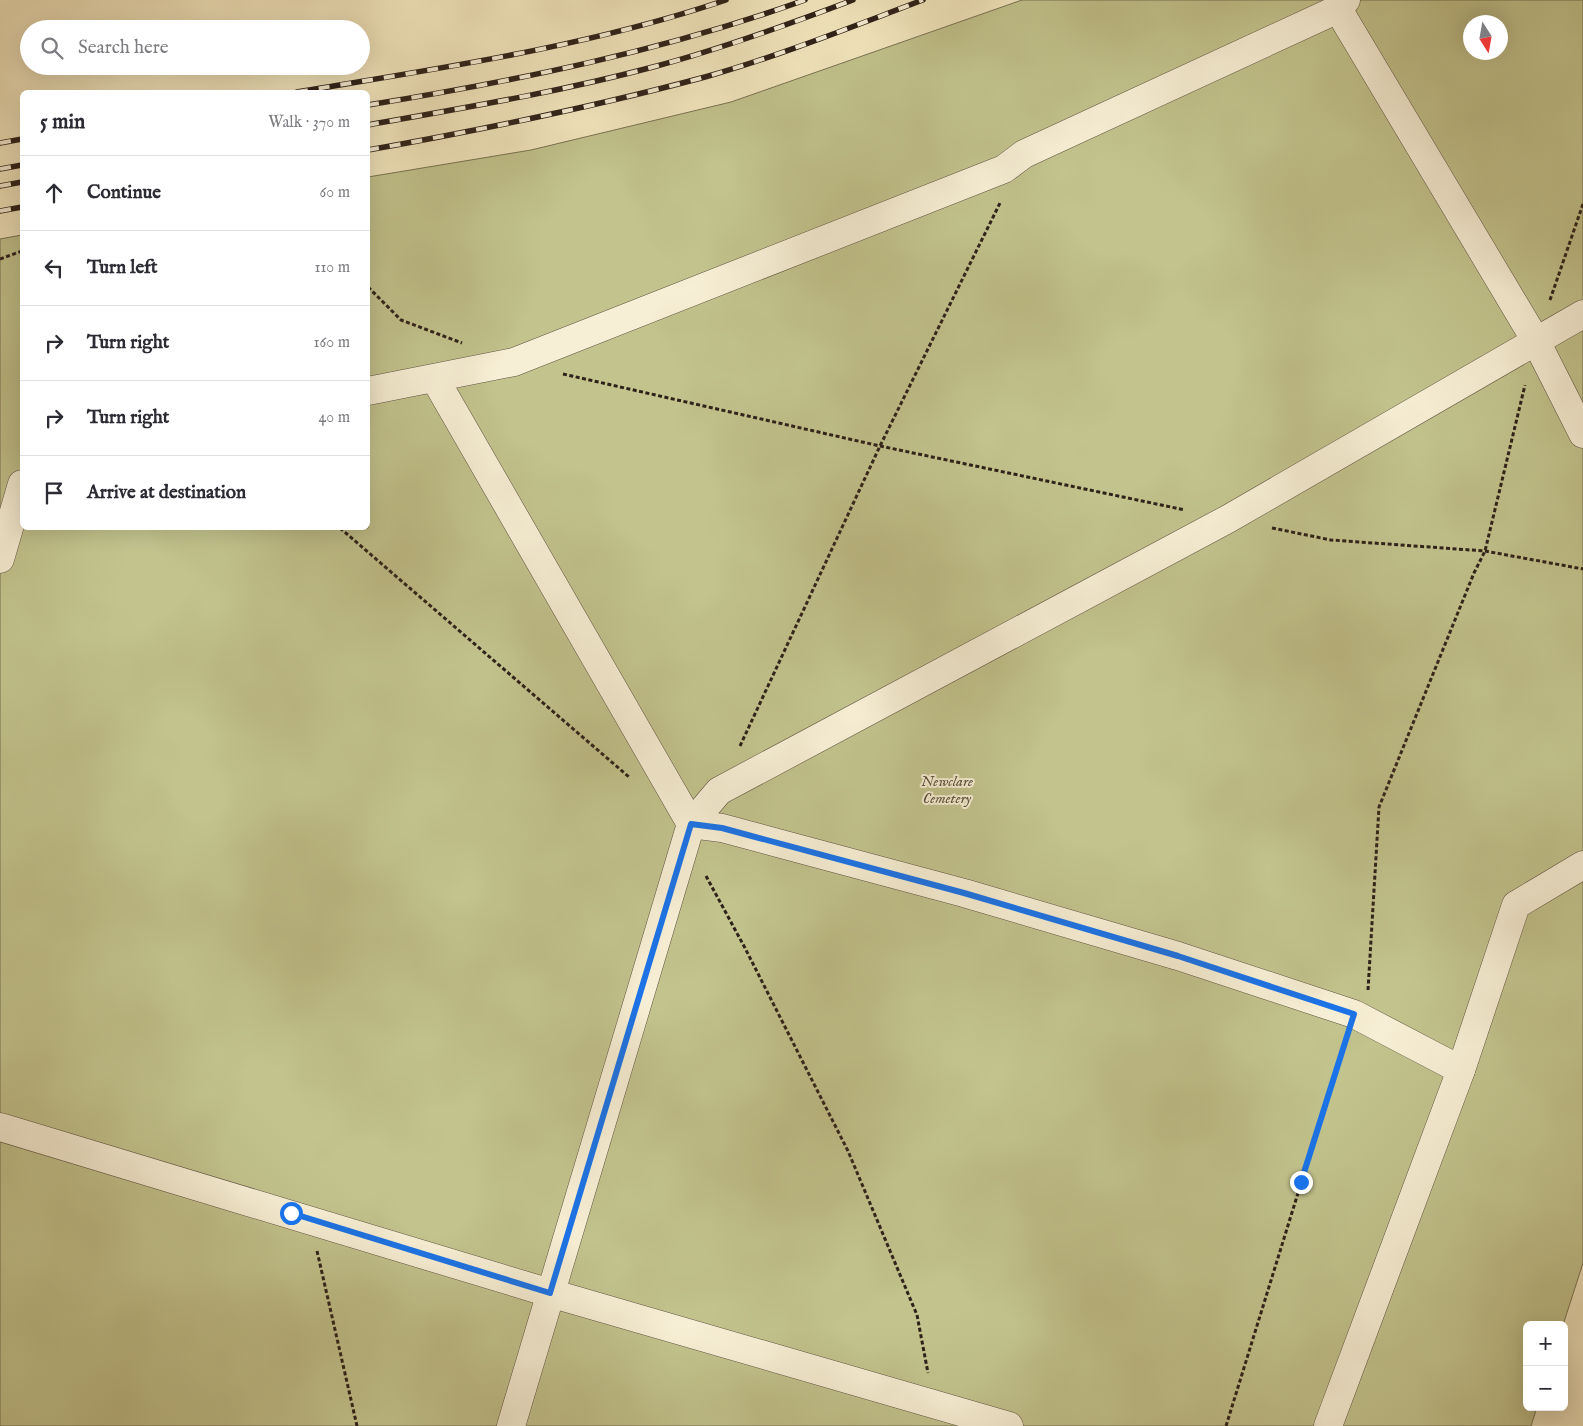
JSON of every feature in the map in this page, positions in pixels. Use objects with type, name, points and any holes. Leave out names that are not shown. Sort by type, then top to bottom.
[{"type":"lane","points":[[370,391],[514,362],[1004,169],[1024,154],[1342,5],[1536,341],[1583,434]]},
{"type":"lane","points":[[511,1426],[689,832],[719,791],[1228,518],[1583,314]]},
{"type":"lane","points":[[435,379],[689,832]]},
{"type":"lane","points":[[0,559],[20,491]]},
{"type":"lane","points":[[689,832],[722,828],[973,896],[1178,956],[1354,1014],[1461,1070]]},
{"type":"lane","points":[[1328,1426],[1461,1070],[1516,905],[1583,865]]},
{"type":"lane","points":[[0,1127],[550,1293],[1009,1426]]},
{"type":"path","points":[[739,747],[880,446],[1002,198]]},
{"type":"path","points":[[1226,1426],[1354,1014],[1368,1001],[1379,807],[1474,573],[1486,551],[1536,341],[1583,204]]},
{"type":"path","points":[[0,259],[20,252]]},
{"type":"path","points":[[370,289],[401,320],[471,346]]},
{"type":"path","points":[[562,373],[880,446],[1331,540],[1486,551],[1583,569]]},
{"type":"path","points":[[342,530],[622,770],[635,784]]},
{"type":"path","points":[[689,832],[745,948],[848,1151],[917,1315],[934,1404]]},
{"type":"path","points":[[309,1219],[357,1426]]},
{"type":"green space","name":"Newclare Cemetery","points":[[1022,0],[1583,0],[1583,1263],[1564,1321],[1523,1321],[1523,1411],[1536,1411],[1531,1426],[0,1426],[0,239],[20,235],[20,530],[370,530],[370,177],[531,150],[731,102]]},
{"type":"railway","points":[[309,90],[513,55],[621,31],[726,0]]},
{"type":"railway","points":[[370,105],[479,86],[589,63],[698,35],[805,0]]},
{"type":"railway","points":[[370,125],[547,92],[653,67],[754,36],[853,0]]},
{"type":"railway","points":[[370,150],[537,117],[705,77],[788,51],[923,0]]},
{"type":"railway","points":[[0,143],[20,139]]},
{"type":"railway","points":[[0,169],[20,165]]},
{"type":"railway","points":[[0,186],[20,182]]},
{"type":"railway","points":[[0,211],[20,207]]},
{"type":"route","points":[[291,1213],[550,1293],[691,824],[722,828],[981,898],[1178,956],[1354,1014],[1301,1182]]}]
